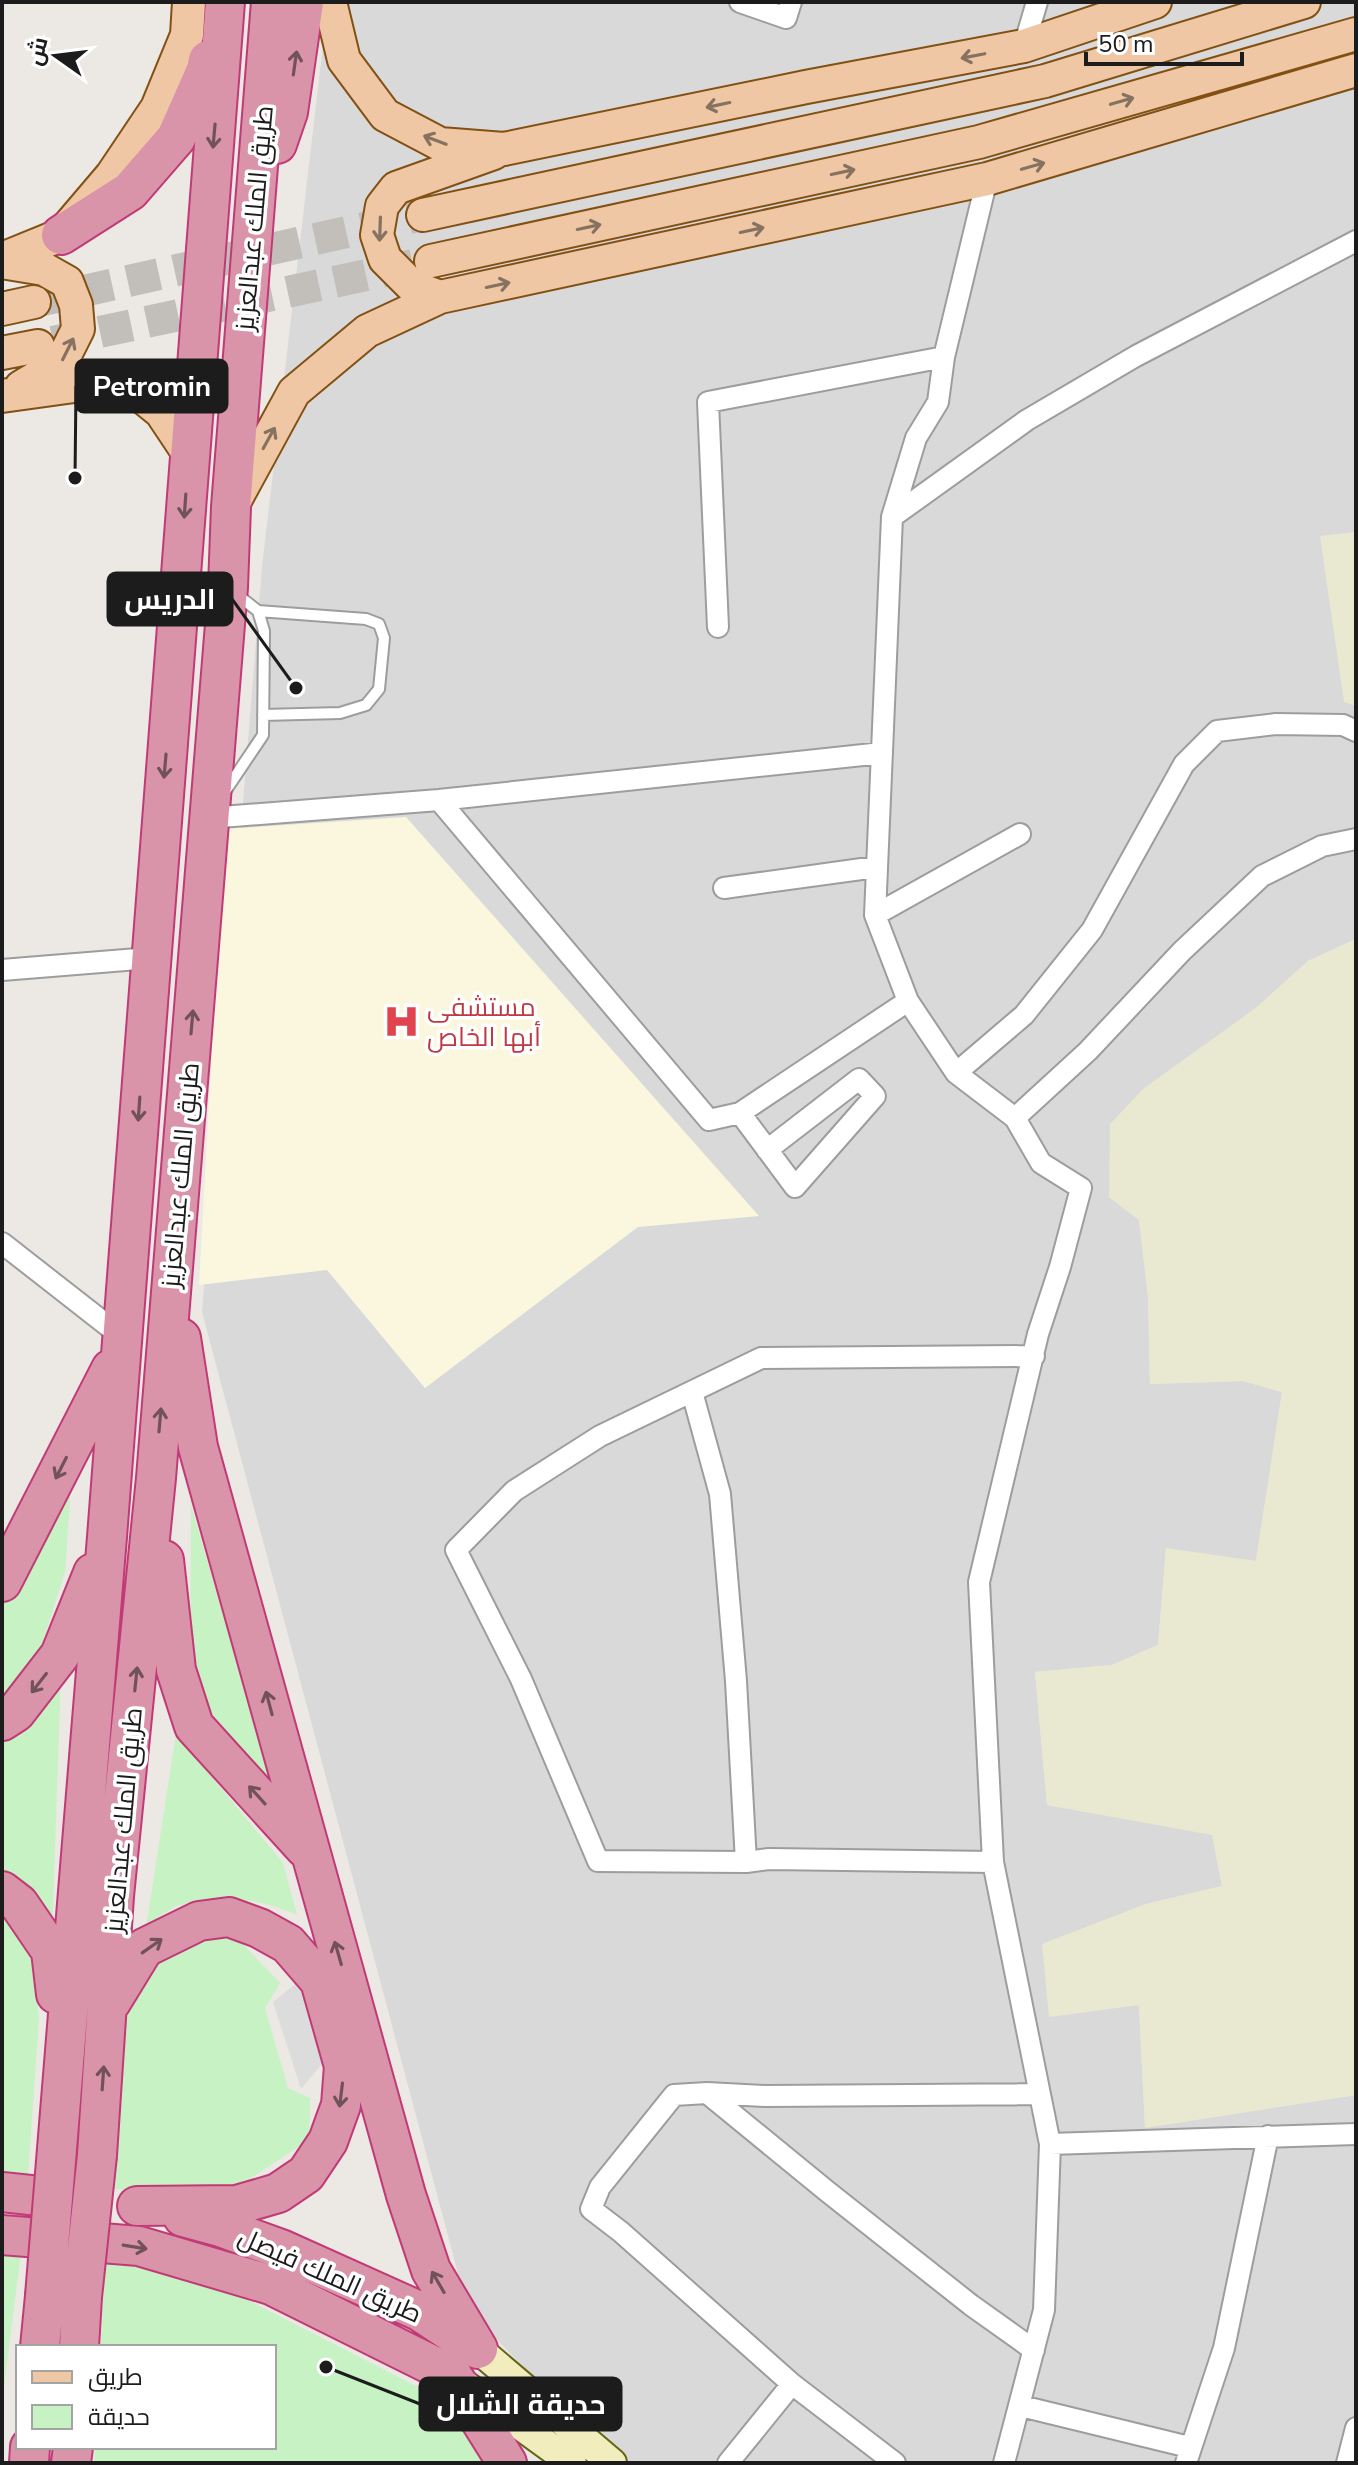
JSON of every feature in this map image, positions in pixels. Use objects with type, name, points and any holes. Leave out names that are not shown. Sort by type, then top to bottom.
[{"type":"highway","points":[[61,235],[130,191],[176,138],[206,70],[218,2]]},
{"type":"highway","name":"طريق الملك عبدالعزيز","points":[[40,2345],[107,1537],[225,2]]},
{"type":"highway","name":"طريق الملك عبدالعزيز","points":[[79,2345],[97,2155],[114,1896],[156,1478],[228,587],[231,507],[271,2]]},
{"type":"highway","points":[[253,219],[288,112],[304,2]]},
{"type":"highway","points":[[172,1277],[198,1447],[406,2195],[465,2362],[507,2463]]},
{"type":"highway","points":[[2,1582],[100,1393],[121,1342]]},
{"type":"highway","points":[[156,1478],[176,1670],[194,1726],[310,1853]]},
{"type":"highway","points":[[2,1721],[16,1712],[60,1655],[107,1537]]},
{"type":"highway","points":[[2,1891],[19,1904],[51,1951],[64,2065]]},
{"type":"highway","points":[[107,2008],[144,1948],[199,1921],[229,1917],[259,1928],[288,1944],[320,1981],[344,2066],[341,2105],[328,2141],[306,2174],[278,2193],[237,2205],[137,2206]]},
{"type":"highway","name":"طريق الملك فيصل","points":[[2,2192],[137,2206],[220,2227],[281,2249],[419,2311],[465,2362]]},
{"type":"highway","points":[[2,2235],[139,2246],[271,2285],[465,2362]]},
{"type":"main road","points":[[2,260],[61,235],[112,175],[157,108],[187,35],[189,2]]},
{"type":"main road","points":[[330,2],[344,60],[385,115],[440,144],[504,149]]},
{"type":"main road","points":[[440,297],[413,287],[385,259],[377,235],[382,206],[396,188],[504,149],[1024,46],[1155,2]]},
{"type":"main road","points":[[1192,36],[1260,2]]},
{"type":"main road","points":[[423,215],[1045,81],[1304,2]]},
{"type":"main road","points":[[431,261],[979,142],[1356,34]]},
{"type":"main road","points":[[1191,81],[1356,60]]},
{"type":"main road","points":[[231,507],[294,392],[367,331],[440,297],[987,179],[1356,70]]},
{"type":"main road","points":[[2,260],[44,269],[67,282],[76,305],[78,329],[61,363],[5,396]]},
{"type":"main road","points":[[2,309],[34,302]]},
{"type":"main road","points":[[2,353],[38,346]]},
{"type":"main road","points":[[5,396],[103,382],[140,395],[161,412],[189,454]]},
{"type":"street","points":[[740,2],[786,18],[791,2]]},
{"type":"street","points":[[1024,46],[1037,2]]},
{"type":"street","points":[[987,179],[944,357],[938,402],[916,438],[892,517],[875,915],[908,1001],[956,1073],[1015,1118],[1041,1163],[1081,1188],[1034,1356],[979,1582],[993,1862],[1050,2144],[1044,2310],[1004,2463]]},
{"type":"street","points":[[892,517],[1027,420],[1136,356],[1356,241]]},
{"type":"street","points":[[718,627],[708,402],[944,357]]},
{"type":"street","points":[[956,1073],[1024,1015],[1092,930],[1184,764],[1217,731],[1276,724],[1343,725],[1356,731]]},
{"type":"street","points":[[208,818],[439,800],[882,753]]},
{"type":"street","points":[[439,800],[709,1120],[740,1113],[908,1001]]},
{"type":"street","points":[[875,915],[1020,834]]},
{"type":"street","points":[[1015,1118],[1088,1051],[1182,951],[1262,876],[1322,846],[1356,839]]},
{"type":"street","points":[[724,888],[876,867]]},
{"type":"street","points":[[2,970],[150,958]]},
{"type":"street","points":[[740,1113],[767,1150],[795,1187],[875,1096],[859,1079],[767,1150]]},
{"type":"street","points":[[2,1243],[121,1342]]},
{"type":"street","points":[[993,1862],[769,1859],[746,1862],[598,1861],[521,1679],[456,1550],[514,1491],[600,1436],[761,1358],[1034,1356]]},
{"type":"street","points":[[692,1392],[720,1494],[736,1681],[746,1862]]},
{"type":"street","points":[[707,2093],[839,2202],[1034,2350]]},
{"type":"street","points":[[895,2463],[792,2384],[591,2209],[600,2187],[674,2095],[1039,2094]]},
{"type":"street","points":[[1050,2144],[1356,2134]]},
{"type":"street","points":[[1021,2406],[1187,2455],[1224,2348],[1268,2136]]},
{"type":"street","points":[[465,2362],[572,2463]]},
{"type":"street","name":"طريق الملك فيصل","points":[[465,2362],[612,2463]]},
{"type":"street","points":[[728,2463],[792,2384]]},
{"type":"street","points":[[1347,2463],[1356,2428]]},
{"type":"lane","points":[[228,587],[258,611],[366,619],[379,624],[384,638],[379,689],[366,705],[340,713],[263,715]]},
{"type":"lane","points":[[208,818],[263,735],[264,631],[258,611]]},
{"type":"shaded area","points":[[328,2],[1356,2],[1356,939],[1308,961],[1257,1007],[1109,1197],[1139,1220],[1148,1296],[1150,1384],[1243,1381],[1282,1392],[1256,1561],[1166,1549],[1158,1645],[1112,1665],[1035,1672],[1047,1805],[1212,1834],[1222,1886],[1146,1904],[1043,1944],[1139,2005],[1145,2127],[1356,2095],[1356,2463],[612,2463],[467,2307],[202,1312],[262,567]]},
{"type":"shaded area","name":"مستشفى أبها الخاص","points":[[406,817],[759,1216],[638,1227],[425,1388],[327,1270],[199,1285],[224,829]]},
{"type":"shaded area","points":[[304,1977],[326,2059],[301,2089],[273,2002]]},
{"type":"green space","points":[[1356,532],[1356,706],[1344,702],[1320,536]]},
{"type":"green space","points":[[1356,939],[1356,2095],[1145,2128],[1139,2005],[1049,2017],[1042,1944],[1146,1904],[1222,1886],[1212,1835],[1047,1805],[1035,1672],[1112,1665],[1158,1645],[1166,1548],[1256,1561],[1282,1392],[1243,1381],[1150,1384],[1148,1296],[1139,1220],[1109,1197],[1110,1124],[1143,1089],[1257,1007],[1308,961]]},
{"type":"green space","points":[[72,1472],[65,1572],[28,1687],[2,1710],[2,1603]]},
{"type":"green space","points":[[191,1506],[273,1784],[201,1701],[190,1669]]},
{"type":"green space","points":[[61,1674],[52,1935],[2,1875],[2,1732]]},
{"type":"green space","points":[[176,1734],[283,1863],[297,1915],[253,1901],[207,1900],[173,1908],[146,1928]]},
{"type":"green space","points":[[2,1910],[22,1938],[33,1964],[39,2017],[28,2176],[2,2174]]},
{"type":"green space","points":[[205,1937],[238,1939],[280,1983],[265,2008],[288,2088],[310,2098],[309,2140],[251,2178],[222,2189],[150,2195],[112,2188],[119,2012],[150,1969],[176,1950]]},
{"type":"green space","points":[[21,2252],[2,2402],[2,2255]]},
{"type":"green space","points":[[105,2258],[187,2269],[418,2387],[462,2424],[488,2463],[94,2463],[95,2449],[276,2449],[276,2345],[101,2345]]},
{"type":"tunnel","points":[[34,302],[423,215]]},
{"type":"tunnel","points":[[53,342],[418,264]]},
{"type":"place","name":"Petromin","points":[[75,478]]},
{"type":"place","name":"الدريس","points":[[296,688]]},
{"type":"place","name":"مستشفى أبها الخاص","points":[[401,1022]]},
{"type":"place","name":"حديقة الشلال","points":[[326,2367]]}]
